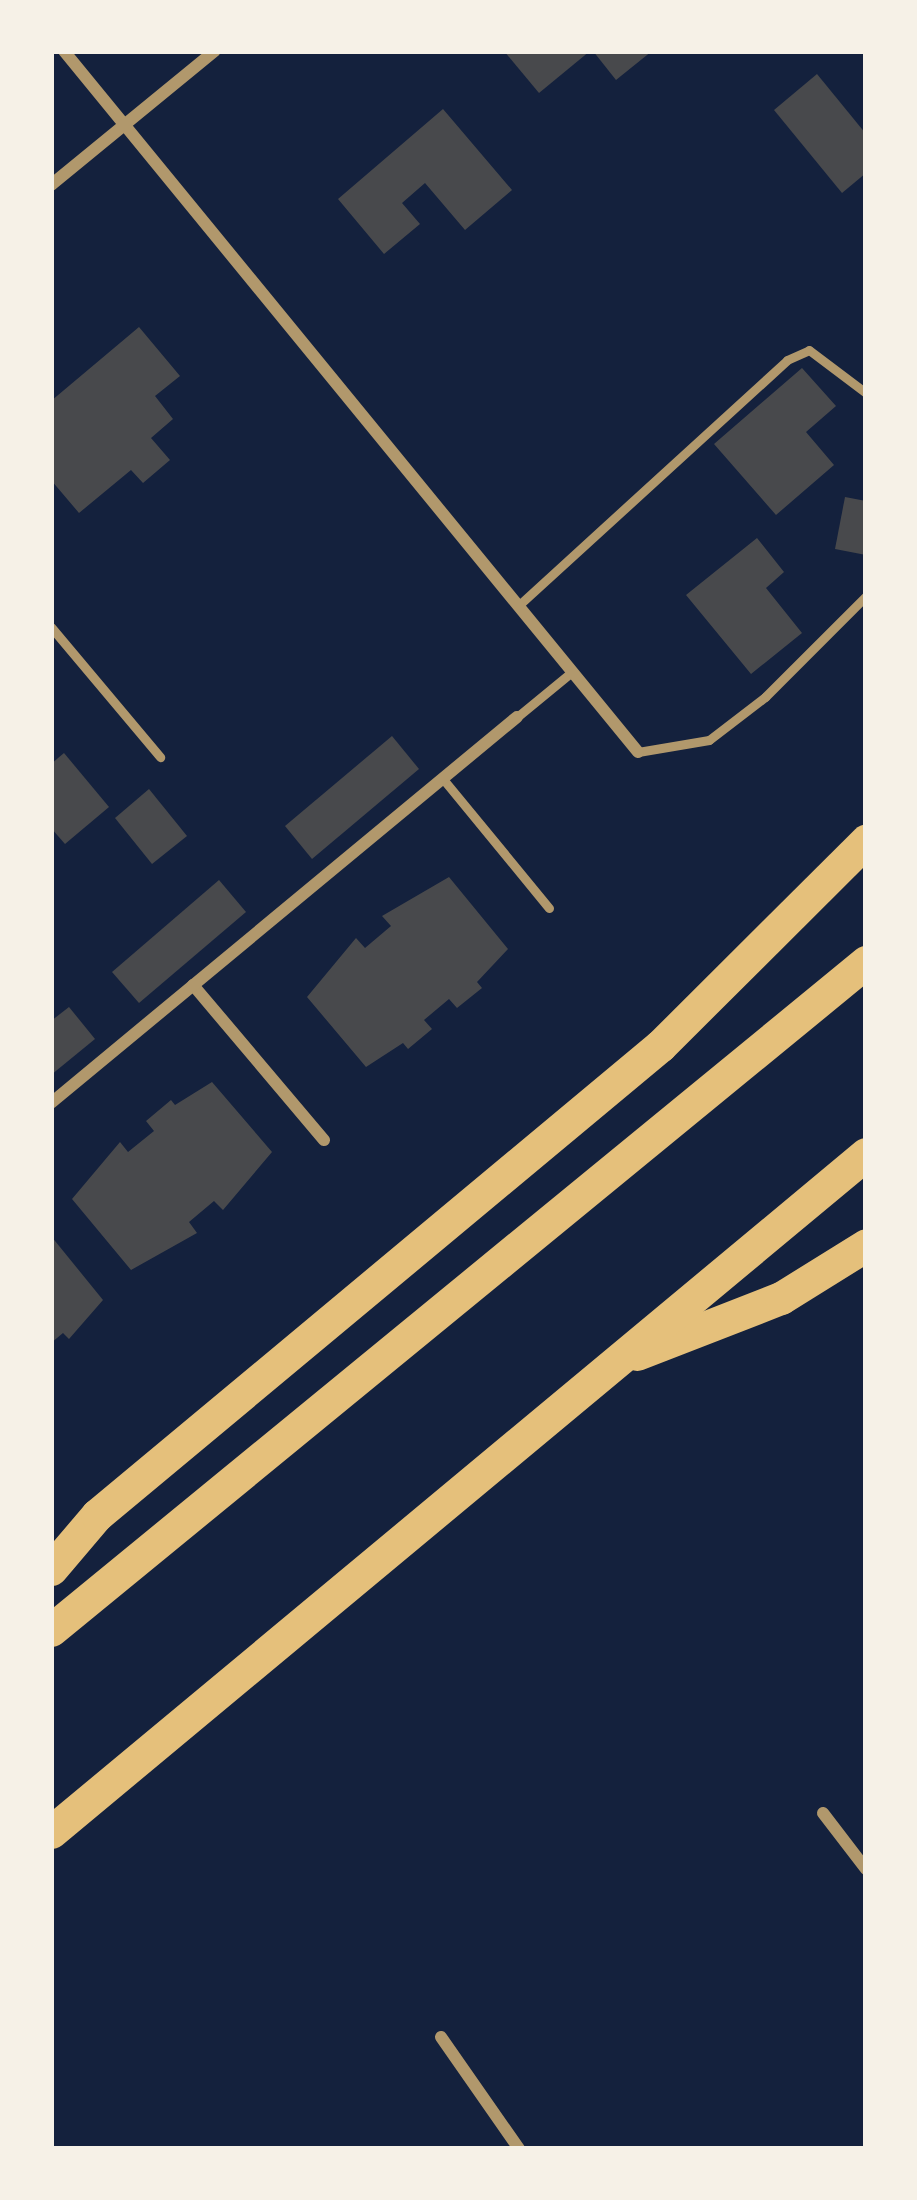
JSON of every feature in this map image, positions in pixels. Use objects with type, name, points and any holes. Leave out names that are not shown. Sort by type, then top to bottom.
[{"type":"highway","points":[[51,1569],[97,1515],[660,1046],[866,841]]},
{"type":"highway","points":[[51,1630],[866,962]]},
{"type":"highway","points":[[51,1832],[866,1154]]},
{"type":"highway","points":[[607,1366],[781,1298],[866,1245]]},
{"type":"street","points":[[64,51],[638,752]]},
{"type":"street","points":[[51,185],[214,51]]},
{"type":"street","points":[[51,1102],[517,717]]},
{"type":"street","points":[[193,985],[324,1140]]},
{"type":"street","points":[[823,1813],[866,1869]]},
{"type":"street","points":[[441,2037],[519,2149]]},
{"type":"lane","points":[[519,605],[787,360],[809,350],[866,393]]},
{"type":"lane","points":[[638,752],[709,740],[765,697],[866,596]]},
{"type":"lane","points":[[51,627],[160,757]]},
{"type":"lane","points":[[517,717],[572,671]]},
{"type":"lane","points":[[443,779],[549,908]]},
{"type":"building","points":[[504,51],[590,51],[539,93]]},
{"type":"building","points":[[593,51],[652,51],[616,80]]},
{"type":"building","points":[[817,74],[866,134],[866,173],[842,193],[774,110]]},
{"type":"building","points":[[443,109],[512,190],[465,230],[425,183],[402,203],[420,224],[384,254],[338,199]]},
{"type":"building","points":[[139,327],[180,376],[155,396],[173,419],[151,438],[170,460],[143,483],[131,470],[79,513],[51,480],[51,401]]},
{"type":"building","points":[[802,368],[836,406],[806,432],[834,465],[776,515],[714,444]]},
{"type":"building","points":[[845,497],[866,501],[866,555],[835,549]]},
{"type":"building","points":[[757,538],[784,572],[766,588],[802,633],[751,674],[686,595]]},
{"type":"building","points":[[392,736],[419,769],[312,859],[285,826]]},
{"type":"building","points":[[64,753],[109,807],[65,844],[51,828],[51,764]]},
{"type":"building","points":[[149,789],[187,836],[152,864],[115,818]]},
{"type":"building","points":[[449,877],[508,949],[477,982],[482,988],[457,1008],[449,999],[424,1020],[432,1029],[408,1049],[403,1043],[366,1067],[307,997],[356,938],[365,948],[391,926],[382,916]]},
{"type":"building","points":[[219,880],[246,912],[139,1003],[112,972]]},
{"type":"building","points":[[69,1007],[95,1039],[51,1075],[51,1021]]},
{"type":"building","points":[[212,1082],[272,1152],[223,1210],[214,1201],[189,1222],[197,1233],[131,1270],[72,1199],[120,1142],[128,1152],[154,1131],[146,1121],[171,1100],[175,1105]]},
{"type":"building","points":[[51,1236],[103,1300],[69,1339],[63,1333],[51,1343]]}]
